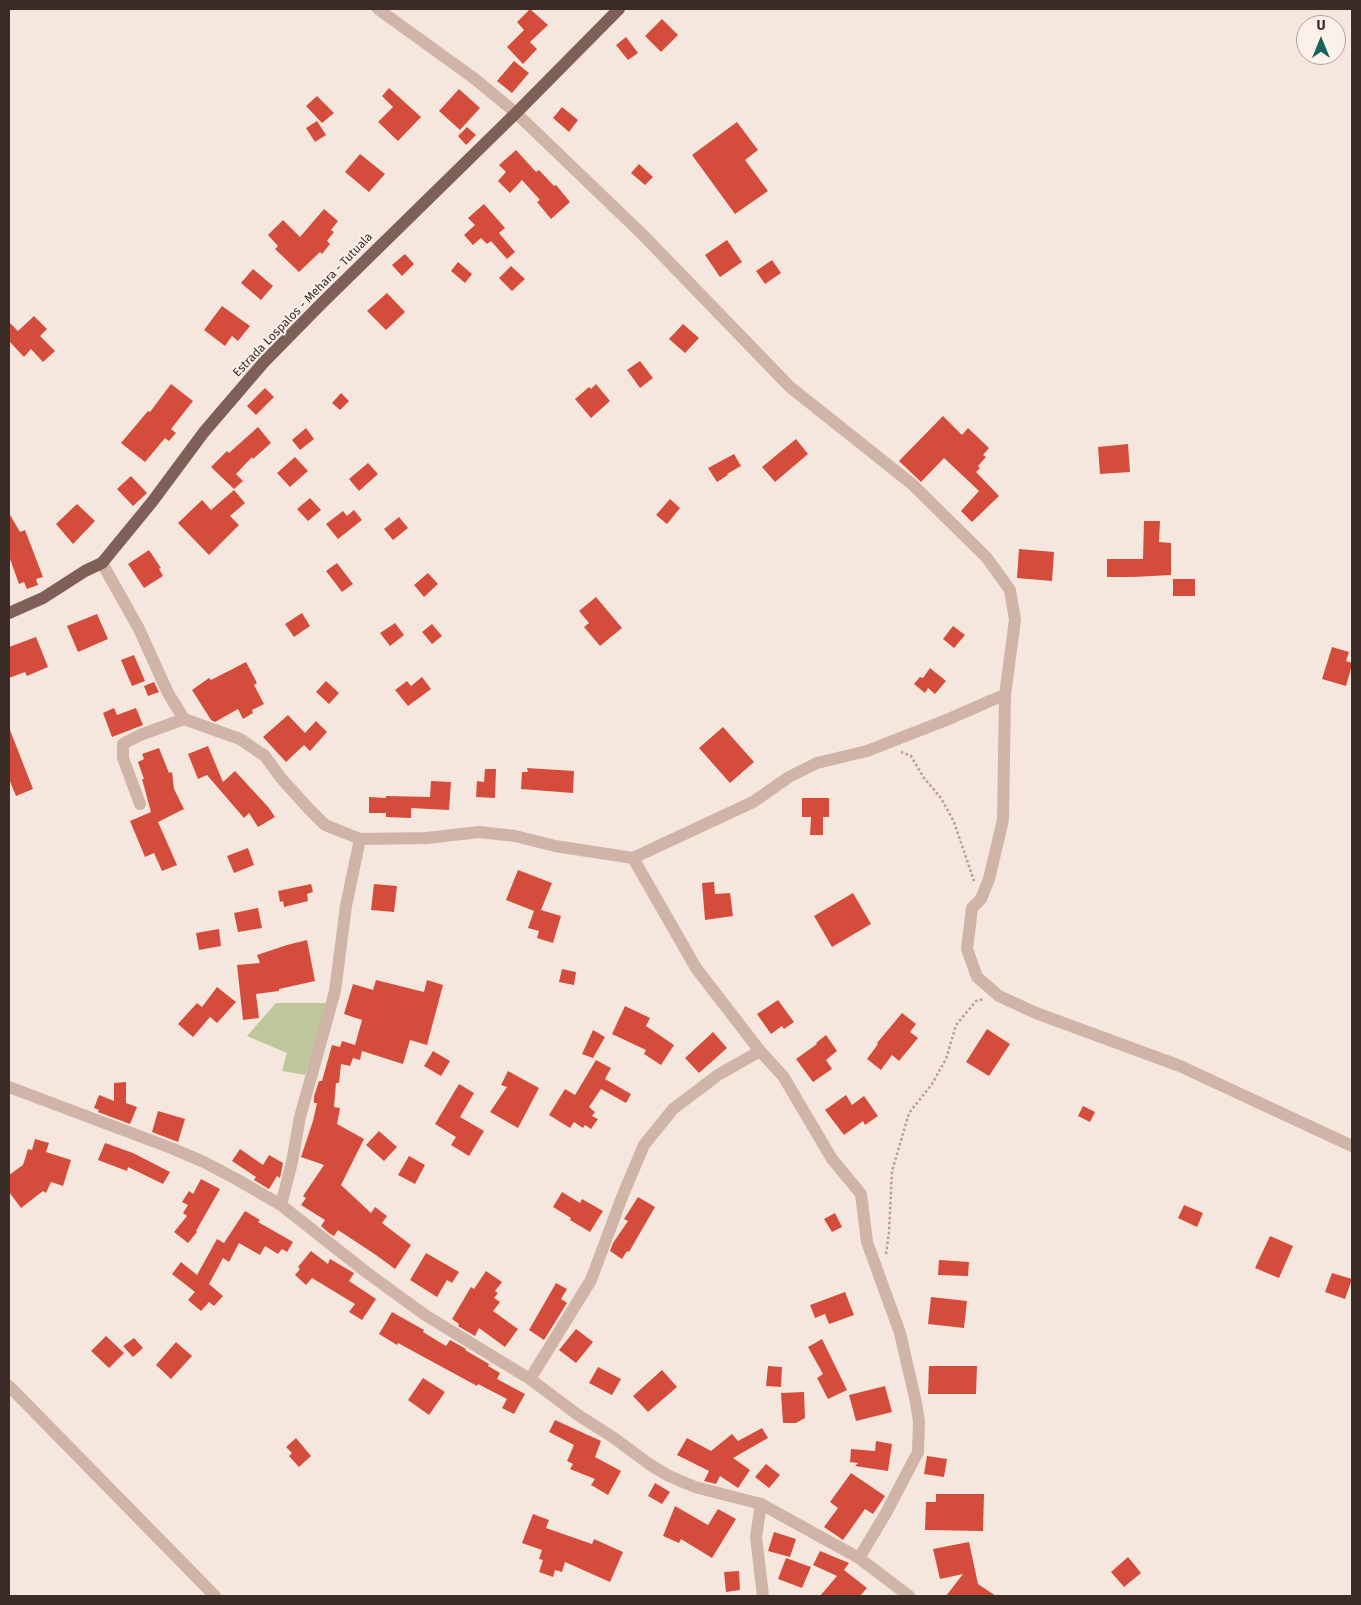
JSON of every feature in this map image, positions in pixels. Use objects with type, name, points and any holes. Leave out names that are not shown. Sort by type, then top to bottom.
[{"type":"main road","name":"Estrada Lospalos - Mehara - Tutuala","points":[[9,613],[43,598],[85,571],[102,563],[152,502],[204,432],[264,362],[516,113],[618,9]]},
{"type":"street","points":[[378,9],[475,78],[516,113],[642,234],[790,387],[912,484],[987,558],[1010,590],[1015,620],[1006,695],[1003,820],[989,879],[981,899],[972,908],[967,949],[977,977],[999,996],[1036,1013],[1180,1066],[1352,1146]]},
{"type":"street","points":[[102,563],[139,629],[168,693],[184,718],[240,739],[264,756],[281,778],[325,825],[360,839],[427,838],[479,832],[515,836],[555,846],[633,858],[753,802],[789,777],[818,763],[867,751],[1006,695]]},
{"type":"street","points":[[140,804],[123,758],[123,744],[140,735],[184,718]]},
{"type":"street","points":[[281,1205],[292,1162],[300,1117],[335,991],[346,906],[360,839]]},
{"type":"street","points":[[633,858],[696,968],[782,1076],[832,1159],[860,1194],[867,1242],[900,1333],[919,1421],[918,1452],[886,1513],[859,1558]]},
{"type":"street","points":[[530,1379],[591,1280],[619,1204],[644,1145],[673,1109],[718,1075],[760,1050]]},
{"type":"street","points":[[9,1088],[204,1162],[281,1205],[366,1272],[425,1315],[530,1379],[578,1415],[669,1476],[695,1487],[761,1504],[859,1558],[909,1596]]},
{"type":"street","points":[[9,1386],[215,1596]]},
{"type":"street","points":[[761,1504],[756,1537],[763,1596]]},
{"type":"path","points":[[883,744],[911,756],[924,778],[941,798],[954,822],[981,899]]},
{"type":"path","points":[[886,1257],[892,1171],[910,1113],[932,1084],[946,1059],[956,1025],[976,1001],[999,996]]},
{"type":"green space","points":[[276,1003],[329,1003],[305,1075],[282,1071],[287,1053],[247,1036]]},
{"type":"building","points":[[530,9],[548,25],[530,42],[537,49],[523,64],[507,47],[524,30],[517,22]]},
{"type":"building","points":[[662,19],[678,35],[661,52],[645,36]]},
{"type":"building","points":[[626,37],[638,53],[628,60],[616,45]]},
{"type":"building","points":[[514,61],[529,73],[512,93],[497,81]]},
{"type":"building","points":[[389,88],[421,117],[398,141],[378,122],[393,107],[382,96]]},
{"type":"building","points":[[459,89],[480,108],[460,130],[439,111]]},
{"type":"building","points":[[317,96],[334,113],[322,123],[306,106]]},
{"type":"building","points":[[562,107],[578,120],[569,132],[553,118]]},
{"type":"building","points":[[317,121],[326,135],[315,142],[306,128]]},
{"type":"building","points":[[737,122],[758,150],[745,160],[768,191],[735,214],[692,155]]},
{"type":"building","points":[[467,127],[476,135],[466,145],[458,136]]},
{"type":"building","points":[[516,150],[536,172],[539,170],[554,186],[556,185],[570,202],[551,219],[537,202],[540,200],[522,180],[510,193],[498,181],[506,172],[499,165]]},
{"type":"building","points":[[360,154],[385,174],[369,192],[345,172]]},
{"type":"building","points":[[639,164],[653,177],[645,185],[631,173]]},
{"type":"building","points":[[484,204],[505,228],[499,233],[515,252],[507,259],[491,241],[487,244],[481,238],[473,245],[464,235],[475,225],[468,218]]},
{"type":"building","points":[[324,209],[338,221],[331,230],[334,232],[327,241],[330,244],[322,254],[320,252],[299,272],[275,249],[278,246],[268,235],[283,220],[300,237]]},
{"type":"building","points":[[727,240],[742,262],[720,277],[705,255]]},
{"type":"building","points":[[405,254],[414,264],[402,276],[392,265]]},
{"type":"building","points":[[772,260],[781,273],[765,284],[756,271]]},
{"type":"building","points":[[458,262],[472,274],[465,283],[451,271]]},
{"type":"building","points":[[511,266],[525,279],[512,291],[499,278]]},
{"type":"building","points":[[253,269],[273,286],[261,300],[241,283]]},
{"type":"building","points":[[387,293],[405,312],[386,330],[367,311]]},
{"type":"building","points":[[222,306],[250,326],[238,341],[232,336],[225,346],[204,330]]},
{"type":"building","points":[[34,316],[47,329],[40,336],[55,351],[43,362],[31,349],[24,357],[9,341],[9,322],[18,331]]},
{"type":"building","points":[[683,324],[699,338],[685,353],[669,339]]},
{"type":"building","points":[[640,361],[653,378],[640,388],[627,370]]},
{"type":"building","points":[[171,384],[193,401],[171,429],[176,433],[169,441],[165,438],[145,462],[121,443],[148,411],[150,412]]},
{"type":"building","points":[[596,384],[610,401],[591,418],[575,399],[589,387],[591,389]]},
{"type":"building","points":[[265,388],[274,397],[256,415],[247,406]]},
{"type":"building","points":[[341,393],[349,401],[340,410],[332,403]]},
{"type":"building","points":[[943,416],[962,435],[968,428],[989,448],[983,455],[986,457],[978,466],[980,468],[976,472],[999,496],[972,522],[961,511],[979,491],[944,458],[921,482],[899,461]]},
{"type":"building","points":[[258,427],[271,443],[253,459],[252,457],[236,474],[243,481],[234,489],[211,467],[227,451],[229,453]]},
{"type":"building","points":[[306,428],[314,439],[300,450],[292,440]]},
{"type":"building","points":[[796,439],[808,454],[775,482],[762,467]]},
{"type":"building","points":[[1128,444],[1130,472],[1100,474],[1098,447]]},
{"type":"building","points":[[734,454],[741,466],[717,482],[708,468]]},
{"type":"building","points":[[295,457],[308,471],[290,487],[277,473]]},
{"type":"building","points":[[368,463],[378,474],[359,491],[349,479]]},
{"type":"building","points":[[131,476],[147,493],[133,506],[117,489]]},
{"type":"building","points":[[234,490],[245,503],[230,516],[239,525],[209,555],[178,523],[202,500],[211,510]]},
{"type":"building","points":[[310,498],[321,510],[308,521],[297,509]]},
{"type":"building","points":[[670,499],[680,508],[667,524],[656,515]]},
{"type":"building","points":[[77,504],[95,521],[73,544],[56,524]]},
{"type":"building","points":[[354,510],[362,520],[338,539],[326,524],[343,511],[347,516]]},
{"type":"building","points":[[9,513],[20,532],[25,530],[43,577],[36,579],[38,585],[27,589],[24,582],[19,584],[9,556]]},
{"type":"building","points":[[399,517],[408,528],[393,540],[384,529]]},
{"type":"building","points":[[1144,521],[1160,521],[1159,542],[1171,543],[1171,575],[1107,577],[1107,559],[1143,559]]},
{"type":"building","points":[[1019,549],[1054,552],[1052,581],[1017,578]]},
{"type":"building","points":[[149,550],[161,568],[159,569],[163,576],[144,588],[128,564]]},
{"type":"building","points":[[337,563],[353,584],[342,592],[326,571]]},
{"type":"building","points":[[428,573],[438,584],[424,597],[414,585]]},
{"type":"building","points":[[1173,579],[1195,579],[1195,596],[1173,596]]},
{"type":"building","points":[[596,597],[622,628],[600,646],[584,627],[589,623],[579,611]]},
{"type":"building","points":[[302,613],[310,626],[294,637],[285,624]]},
{"type":"building","points":[[97,614],[108,639],[78,652],[67,626]]},
{"type":"building","points":[[395,623],[404,635],[390,646],[380,633]]},
{"type":"building","points":[[432,624],[442,636],[432,644],[422,632]]},
{"type":"building","points":[[953,626],[965,635],[954,648],[943,639]]},
{"type":"building","points":[[36,637],[48,667],[27,676],[25,672],[9,678],[9,647]]},
{"type":"building","points":[[1332,647],[1349,652],[1346,661],[1352,663],[1352,665],[1346,686],[1322,679]]},
{"type":"building","points":[[134,655],[145,681],[132,686],[121,660]]},
{"type":"building","points":[[246,662],[257,683],[254,685],[264,704],[252,710],[253,713],[243,719],[238,709],[215,722],[211,720],[192,690],[209,678],[211,680]]},
{"type":"building","points":[[930,668],[946,681],[935,694],[928,688],[925,693],[914,684],[920,677],[923,678]]},
{"type":"building","points":[[422,677],[431,689],[408,706],[395,690],[407,681],[411,686]]},
{"type":"building","points":[[326,681],[339,693],[329,704],[316,692]]},
{"type":"building","points":[[154,682],[159,692],[148,696],[144,686]]},
{"type":"building","points":[[114,708],[117,715],[136,708],[143,725],[112,737],[103,713]]},
{"type":"building","points":[[288,715],[305,733],[316,721],[327,732],[310,751],[304,745],[286,762],[263,737]]},
{"type":"building","points":[[723,727],[754,762],[730,783],[699,748]]},
{"type":"building","points":[[10,730],[33,789],[16,796],[9,779]]},
{"type":"building","points":[[208,746],[223,782],[235,771],[275,817],[258,827],[249,813],[244,818],[207,775],[198,779],[188,754]]},
{"type":"building","points":[[159,748],[169,773],[172,772],[174,789],[184,809],[158,822],[177,865],[162,871],[154,853],[145,857],[130,821],[151,812],[142,779],[144,779],[138,762],[144,759],[142,754]]},
{"type":"building","points":[[527,768],[574,771],[573,793],[521,789],[522,772],[528,772]]},
{"type":"building","points":[[485,769],[496,769],[495,798],[476,797],[477,781],[484,782]]},
{"type":"building","points":[[431,781],[451,782],[449,810],[411,808],[411,818],[386,817],[386,813],[369,813],[369,797],[430,797]]},
{"type":"building","points":[[802,798],[829,798],[829,817],[823,817],[823,835],[810,835],[811,817],[802,817]]},
{"type":"building","points":[[248,848],[254,865],[234,873],[227,856]]},
{"type":"building","points":[[518,870],[552,883],[541,910],[561,916],[553,943],[537,938],[539,931],[528,928],[534,911],[506,900]]},
{"type":"building","points":[[714,882],[715,894],[730,893],[733,916],[705,920],[702,883]]},
{"type":"building","points":[[311,884],[313,892],[307,894],[308,901],[284,907],[283,901],[280,902],[278,891]]},
{"type":"building","points":[[374,884],[397,886],[394,912],[371,910]]},
{"type":"building","points":[[853,893],[871,924],[832,947],[814,916]]},
{"type":"building","points":[[258,908],[262,928],[238,932],[234,913]]},
{"type":"building","points":[[219,929],[221,946],[199,950],[196,933]]},
{"type":"building","points":[[307,940],[315,981],[279,989],[279,991],[256,994],[259,1018],[243,1020],[237,965],[260,963],[257,955]]},
{"type":"building","points":[[562,969],[576,972],[574,985],[559,982]]},
{"type":"building","points":[[376,980],[424,992],[427,980],[443,985],[427,1045],[410,1040],[403,1064],[362,1051],[360,1060],[353,1058],[350,1066],[341,1064],[339,1083],[336,1083],[334,1107],[340,1108],[337,1124],[364,1139],[341,1185],[371,1213],[375,1207],[387,1216],[382,1223],[411,1245],[395,1269],[338,1230],[334,1236],[329,1233],[321,1226],[325,1220],[301,1205],[306,1198],[303,1196],[324,1165],[301,1157],[313,1121],[317,1103],[314,1103],[314,1096],[319,1081],[322,1081],[332,1045],[340,1047],[342,1041],[355,1045],[362,1020],[344,1014],[353,984],[373,990]]},
{"type":"building","points":[[217,987],[236,1002],[217,1023],[210,1017],[193,1037],[178,1024],[197,1003],[202,1007]]},
{"type":"building","points":[[778,1000],[794,1022],[784,1029],[782,1026],[771,1034],[757,1014]]},
{"type":"building","points":[[625,1006],[650,1018],[646,1026],[674,1045],[661,1065],[644,1054],[646,1050],[612,1034]]},
{"type":"building","points":[[902,1013],[916,1024],[910,1032],[918,1038],[899,1061],[892,1055],[881,1070],[867,1059],[877,1043]]},
{"type":"building","points":[[987,1029],[1010,1044],[989,1076],[966,1062]]},
{"type":"building","points":[[593,1030],[605,1037],[593,1058],[582,1054]]},
{"type":"building","points":[[713,1032],[727,1048],[699,1073],[685,1058]]},
{"type":"building","points":[[826,1035],[837,1051],[826,1060],[832,1069],[813,1082],[796,1059]]},
{"type":"building","points":[[433,1051],[450,1061],[441,1076],[424,1066]]},
{"type":"building","points":[[596,1060],[611,1068],[605,1079],[631,1094],[626,1103],[601,1089],[589,1107],[595,1112],[592,1116],[598,1119],[591,1129],[585,1125],[583,1128],[574,1122],[570,1128],[549,1115],[565,1089],[575,1095]]},
{"type":"building","points":[[508,1071],[539,1088],[518,1128],[490,1112],[507,1087],[501,1085]]},
{"type":"building","points":[[126,1082],[126,1103],[137,1107],[130,1124],[98,1112],[99,1110],[94,1108],[99,1095],[114,1101],[114,1083]]},
{"type":"building","points":[[459,1084],[474,1093],[460,1117],[484,1131],[469,1156],[451,1145],[456,1137],[435,1124]]},
{"type":"building","points":[[846,1095],[852,1105],[864,1096],[878,1116],[865,1125],[863,1121],[844,1135],[825,1110]]},
{"type":"building","points":[[1083,1106],[1095,1112],[1090,1122],[1078,1116]]},
{"type":"building","points":[[158,1111],[185,1119],[178,1142],[152,1132]]},
{"type":"building","points":[[379,1131],[397,1147],[384,1161],[366,1145]]},
{"type":"building","points":[[35,1139],[49,1143],[46,1152],[71,1160],[63,1186],[51,1182],[46,1193],[43,1191],[21,1208],[9,1192],[9,1175],[23,1165],[28,1149],[32,1150]]},
{"type":"building","points":[[105,1143],[133,1153],[170,1172],[163,1184],[128,1167],[127,1171],[98,1160]]},
{"type":"building","points":[[240,1149],[263,1165],[269,1155],[283,1163],[280,1178],[277,1176],[269,1189],[254,1180],[256,1177],[232,1161]]},
{"type":"building","points":[[409,1156],[425,1165],[415,1184],[398,1175]]},
{"type":"building","points":[[201,1179],[220,1189],[197,1232],[188,1243],[174,1232],[187,1216],[183,1213],[188,1205],[182,1202],[189,1191],[193,1194]]},
{"type":"building","points":[[562,1192],[580,1203],[582,1199],[603,1211],[590,1232],[553,1207]]},
{"type":"building","points":[[638,1197],[655,1207],[629,1252],[627,1251],[622,1259],[610,1251],[613,1243],[628,1221],[624,1219]]},
{"type":"building","points":[[1184,1205],[1203,1213],[1197,1227],[1178,1218]]},
{"type":"building","points":[[245,1211],[260,1220],[258,1222],[293,1242],[287,1252],[282,1249],[278,1254],[265,1246],[260,1255],[239,1243],[229,1262],[223,1258],[209,1284],[223,1296],[214,1306],[209,1302],[201,1311],[188,1300],[195,1292],[172,1274],[181,1262],[197,1275],[217,1239],[224,1243]]},
{"type":"building","points":[[835,1213],[842,1227],[832,1232],[824,1219]]},
{"type":"building","points":[[1270,1236],[1293,1246],[1279,1278],[1255,1268]]},
{"type":"building","points":[[311,1251],[328,1264],[330,1259],[354,1273],[349,1281],[376,1299],[362,1320],[349,1312],[355,1304],[312,1278],[306,1285],[295,1275],[300,1269],[298,1267]]},
{"type":"building","points":[[426,1253],[459,1272],[452,1283],[447,1280],[437,1297],[410,1280]]},
{"type":"building","points":[[939,1260],[969,1262],[968,1276],[938,1275]]},
{"type":"building","points":[[486,1271],[502,1282],[495,1291],[498,1293],[494,1298],[500,1302],[493,1311],[518,1329],[505,1347],[479,1328],[475,1336],[458,1326],[459,1324],[452,1319],[471,1287],[474,1289]]},
{"type":"building","points":[[1332,1273],[1352,1279],[1345,1299],[1325,1292]]},
{"type":"building","points":[[556,1283],[567,1289],[561,1299],[567,1303],[544,1340],[529,1330]]},
{"type":"building","points":[[845,1292],[854,1315],[829,1324],[825,1314],[815,1318],[810,1305]]},
{"type":"building","points":[[931,1297],[967,1301],[964,1328],[928,1324]]},
{"type":"building","points":[[392,1312],[424,1330],[423,1332],[446,1346],[450,1340],[466,1349],[500,1373],[497,1379],[525,1394],[514,1414],[502,1408],[507,1399],[478,1384],[477,1386],[379,1334]]},
{"type":"building","points":[[576,1329],[593,1342],[576,1363],[559,1350]]},
{"type":"building","points":[[106,1336],[124,1353],[109,1368],[91,1351]]},
{"type":"building","points":[[134,1338],[143,1348],[133,1357],[123,1346]]},
{"type":"building","points":[[822,1339],[847,1390],[828,1399],[817,1378],[823,1374],[808,1347]]},
{"type":"building","points":[[176,1342],[192,1356],[171,1379],[156,1365]]},
{"type":"building","points":[[768,1366],[782,1367],[781,1387],[766,1386]]},
{"type":"building","points":[[929,1366],[977,1366],[976,1394],[928,1394]]},
{"type":"building","points":[[598,1367],[621,1379],[612,1395],[589,1383]]},
{"type":"building","points":[[662,1370],[677,1387],[648,1412],[633,1396]]},
{"type":"building","points":[[423,1378],[445,1392],[429,1415],[408,1400]]},
{"type":"building","points":[[885,1386],[892,1412],[856,1421],[849,1395]]},
{"type":"building","points":[[804,1392],[805,1418],[796,1423],[783,1423],[781,1393]]},
{"type":"building","points":[[555,1420],[601,1441],[595,1457],[621,1471],[608,1495],[591,1485],[595,1479],[570,1469],[573,1464],[567,1461],[574,1445],[549,1432]]},
{"type":"building","points":[[762,1428],[768,1438],[733,1458],[750,1470],[738,1488],[720,1476],[716,1484],[704,1481],[709,1471],[677,1455],[687,1438],[711,1451],[732,1434],[738,1441]]},
{"type":"building","points":[[296,1438],[311,1456],[299,1467],[289,1456],[292,1453],[286,1447]]},
{"type":"building","points":[[876,1441],[892,1444],[888,1471],[855,1466],[858,1463],[850,1462],[851,1449],[875,1451]]},
{"type":"building","points":[[927,1456],[947,1459],[944,1477],[924,1474]]},
{"type":"building","points":[[766,1464],[780,1475],[769,1488],[755,1477]]},
{"type":"building","points":[[851,1473],[885,1496],[873,1514],[865,1509],[843,1540],[824,1527],[838,1508],[830,1502]]},
{"type":"building","points":[[655,1483],[670,1492],[662,1504],[648,1496]]},
{"type":"building","points":[[936,1494],[984,1494],[983,1531],[925,1530],[926,1502],[936,1502]]},
{"type":"building","points":[[675,1506],[708,1525],[718,1509],[736,1519],[712,1558],[681,1539],[679,1543],[663,1536]]},
{"type":"building","points":[[533,1514],[549,1520],[546,1528],[592,1544],[594,1539],[623,1552],[610,1582],[565,1562],[562,1572],[555,1570],[553,1577],[539,1572],[543,1560],[539,1559],[542,1550],[522,1543]]},
{"type":"building","points":[[774,1532],[796,1539],[790,1557],[768,1551]]},
{"type":"building","points":[[969,1542],[978,1584],[996,1596],[946,1596],[963,1574],[940,1579],[933,1549]]},
{"type":"building","points":[[820,1551],[849,1563],[844,1570],[867,1588],[860,1596],[820,1596],[837,1576],[813,1565]]},
{"type":"building","points":[[1128,1557],[1141,1573],[1124,1587],[1111,1572]]},
{"type":"building","points":[[786,1558],[811,1567],[802,1588],[778,1579]]},
{"type":"building","points":[[739,1571],[740,1590],[726,1592],[724,1572]]}]
